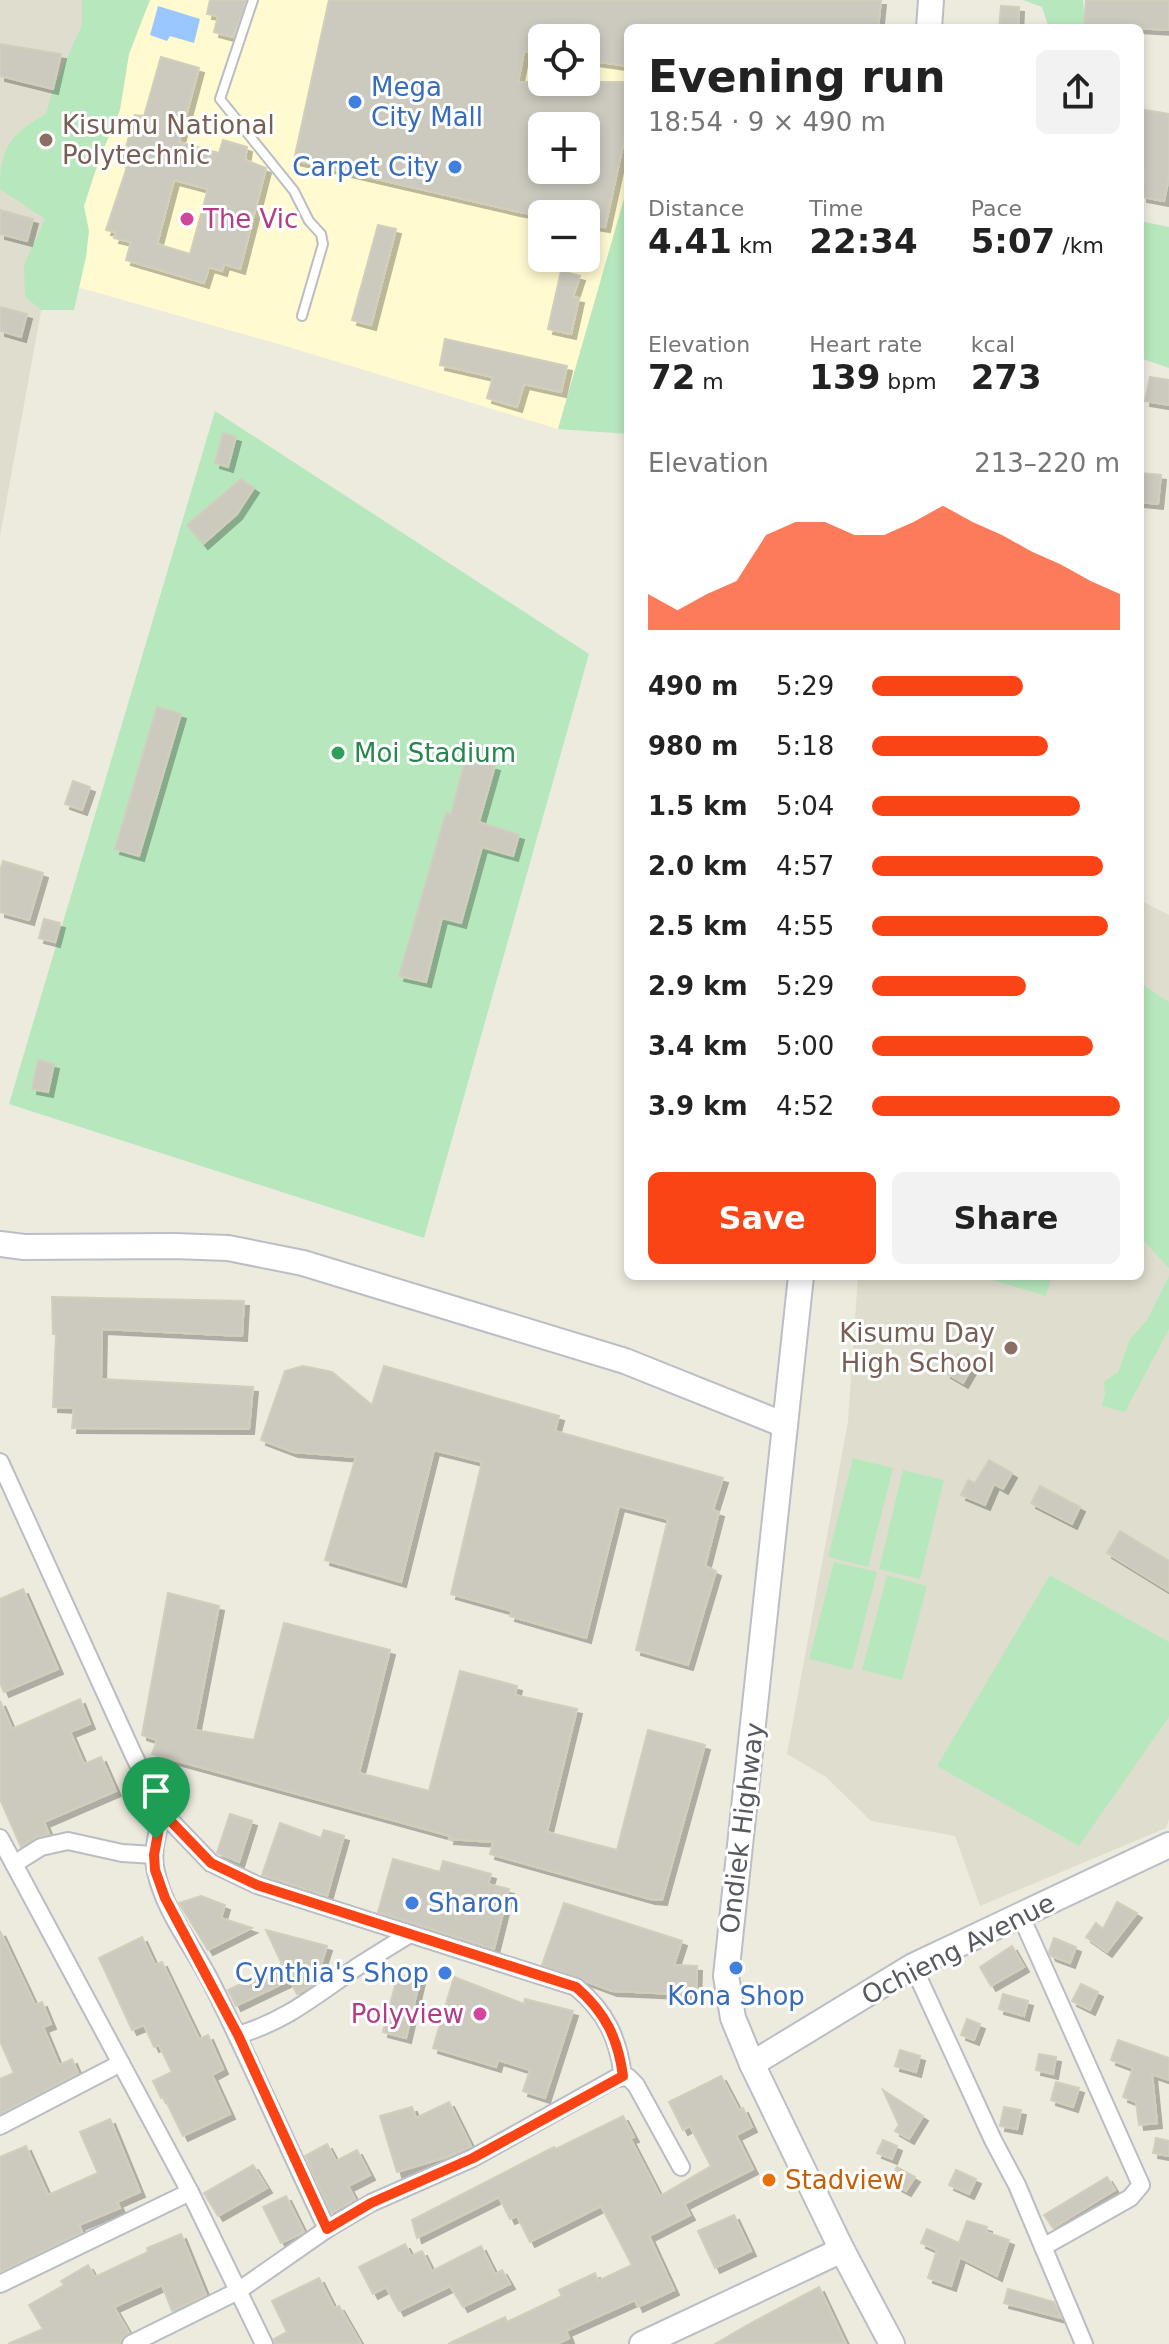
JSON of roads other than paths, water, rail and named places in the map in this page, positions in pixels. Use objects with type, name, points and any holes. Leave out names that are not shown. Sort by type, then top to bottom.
[{"type":"main road","points":[[929,24],[931,0]]},
{"type":"main road","points":[[0,1244],[24,1247],[228,1248],[303,1263],[625,1361],[785,1425]]},
{"type":"main road","name":"Ondiek Highway","points":[[801,1280],[726,1976],[733,2018],[752,2064],[842,2250],[892,2344]]},
{"type":"main road","name":"Ochieng Avenue","points":[[752,2064],[913,1966],[1169,1845]]},
{"type":"main road","points":[[642,2344],[842,2250]]},
{"type":"street","points":[[0,1462],[162,1812],[211,1863],[257,1885],[576,1987],[595,2003],[620,2053],[623,2076],[636,2085],[681,2167]]},
{"type":"street","points":[[162,1812],[154,1855],[155,1870],[165,1898],[238,2035],[327,2229]]},
{"type":"street","points":[[0,1838],[190,2192],[264,2344]]},
{"type":"street","points":[[14,1864],[41,1847],[68,1841],[122,1853],[154,1855]]},
{"type":"street","points":[[1020,1914],[1141,2185],[1130,2198],[1043,2247]]},
{"type":"street","points":[[238,2035],[262,2028],[300,2009],[410,1934]]},
{"type":"street","points":[[913,1966],[1017,2185],[1084,2344]]},
{"type":"street","points":[[0,2126],[121,2063]]},
{"type":"street","points":[[131,2344],[238,2291],[327,2229],[371,2203],[473,2158],[623,2076]]},
{"type":"street","points":[[0,2284],[190,2192]]},
{"type":"lane","points":[[253,0],[220,99],[294,191],[309,221],[321,234],[323,244],[302,316]]},
{"type":"water","points":[[158,6],[200,19],[194,43],[170,36],[167,41],[150,35]]},
{"type":"place","name":"Mega City Mall","points":[[355,102]]},
{"type":"place","name":"Kisumu National Polytechnic","points":[[46,140]]},
{"type":"place","name":"Carpet City","points":[[455,167]]},
{"type":"place","name":"The Vic","points":[[187,219]]},
{"type":"place","name":"Moi Stadium","points":[[338,753]]},
{"type":"place","name":"Kisumu Day High School","points":[[1011,1348]]},
{"type":"place","name":"Sharon","points":[[412,1903]]},
{"type":"place","name":"Kona Shop","points":[[736,1968]]},
{"type":"place","name":"Cynthia's Shop","points":[[445,1973]]},
{"type":"place","name":"Polyview","points":[[480,2014]]},
{"type":"place","name":"Stadview","points":[[769,2180]]}]
